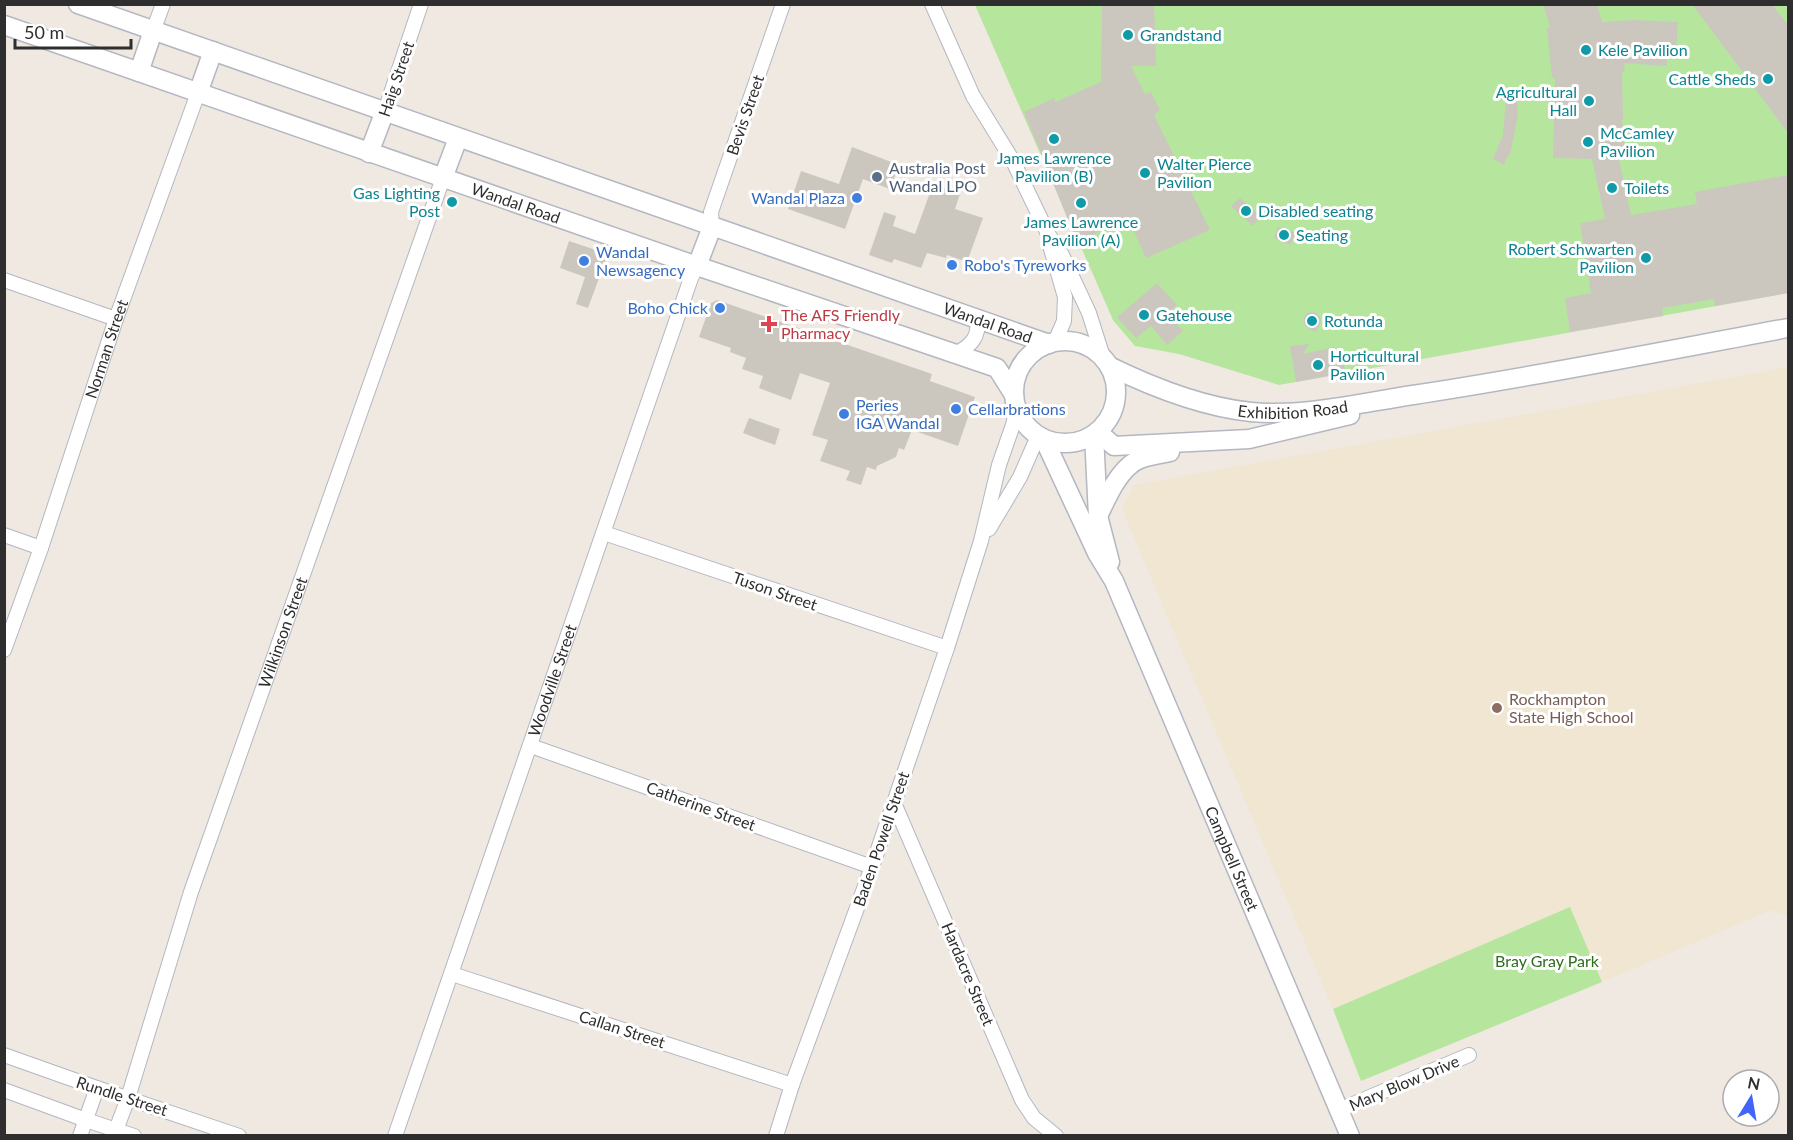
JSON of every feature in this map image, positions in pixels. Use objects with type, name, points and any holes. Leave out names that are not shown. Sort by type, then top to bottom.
[{"type":"street","name":"Wandal Road","points":[[78,4],[977,320],[1052,343]]},
{"type":"street","points":[[139,72],[163,4]]},
{"type":"street","name":"Haig Street","points":[[369,153],[421,4]]},
{"type":"street","name":"Bevis Street","points":[[712,227],[711,212],[783,4]]},
{"type":"street","points":[[932,4],[974,96],[1013,161],[1048,234],[1062,255],[1089,313],[1106,362],[1115,380],[1115,401],[1108,422],[1096,434],[1078,442],[1060,444],[1041,437],[1027,427],[1014,399],[1015,381],[1023,363],[1037,350],[1052,343],[1069,341],[1093,349],[1106,362]]},
{"type":"street","name":"Wandal Road","points":[[4,25],[697,266],[957,353],[997,368],[1014,399]]},
{"type":"street","name":"Norman Street","points":[[4,650],[41,548],[116,319],[213,51]]},
{"type":"street","name":"Wilkinson Street","points":[[116,1130],[128,1098],[191,892],[458,138]]},
{"type":"street","name":"Woodville Street","points":[[395,1136],[691,278],[712,227]]},
{"type":"street","points":[[1048,234],[1065,297],[1064,321],[1052,343]]},
{"type":"street","points":[[4,280],[116,319]]},
{"type":"street","points":[[957,353],[972,343],[977,333],[977,320]]},
{"type":"street","name":"Exhibition Road","points":[[1106,362],[1148,385],[1173,393],[1250,411],[1291,413],[1483,384],[1788,328]]},
{"type":"street","name":"Exhibition Road","points":[[1098,516],[1129,465],[1147,456],[1249,439],[1483,384]]},
{"type":"street","name":"Baden Powell Street","points":[[776,1136],[947,648],[981,541],[999,465],[1014,422],[1014,399]]},
{"type":"street","name":"Exhibition Road","points":[[1096,434],[1114,446],[1249,439]]},
{"type":"street","name":"Campbell Street","points":[[1096,434],[1098,516],[1114,581]]},
{"type":"street","name":"Baden Powell Street","points":[[981,541],[1041,437]]},
{"type":"street","name":"Campbell Street","points":[[1041,437],[1097,553],[1114,581],[1350,1136]]},
{"type":"street","name":"Tuson Street","points":[[604,533],[947,648]]},
{"type":"street","points":[[4,535],[41,548]]},
{"type":"street","name":"Catherine Street","points":[[531,746],[872,867]]},
{"type":"street","name":"Hardacre Street","points":[[894,803],[1022,1100],[1034,1118],[1056,1136]]},
{"type":"street","name":"Callan Street","points":[[452,974],[792,1085]]},
{"type":"street","name":"Rundle Street","points":[[4,1055],[239,1136]]},
{"type":"street","name":"Mary Blow Drive","points":[[1339,1110],[1470,1055]]},
{"type":"street","points":[[80,1136],[97,1088]]},
{"type":"street","name":"Rundle Street","points":[[4,1090],[134,1136]]},
{"type":"shaded area","name":"Rockhampton State High School","points":[[1788,367],[1788,916],[1771,910],[1602,982],[1570,907],[1333,1009],[1122,509],[1134,485]]},
{"type":"green space","points":[[975,5],[1788,5],[1788,293],[1279,385],[1179,354],[1135,346],[1113,320]]},
{"type":"green space","name":"Bray Gray Park","points":[[1570,907],[1602,982],[1361,1081],[1333,1009]]},
{"type":"building","points":[[1102,4],[1154,4],[1156,66],[1131,66],[1145,94],[1151,92],[1160,110],[1154,115],[1210,230],[1146,258],[1128,218],[1077,242],[1024,112],[1054,98],[1055,102],[1101,82]]},
{"type":"building","points":[[1543,4],[1597,4],[1602,22],[1633,20],[1678,22],[1676,52],[1666,52],[1667,66],[1624,63],[1622,120],[1625,160],[1619,160],[1631,215],[1697,204],[1695,192],[1788,175],[1788,293],[1715,306],[1714,299],[1662,308],[1663,316],[1570,332],[1565,298],[1591,293],[1580,223],[1605,219],[1592,159],[1553,158],[1555,78],[1552,78],[1547,28],[1550,27]]},
{"type":"building","name":"Cattle Sheds","points":[[1692,4],[1772,4],[1788,25],[1788,133]]},
{"type":"building","points":[[1506,100],[1517,100],[1518,115],[1510,155],[1504,165],[1493,159],[1503,135]]},
{"type":"building","points":[[852,147],[899,165],[890,189],[863,179],[845,229],[788,209],[801,171],[839,184]]},
{"type":"building","points":[[933,184],[960,194],[955,209],[983,218],[967,262],[947,255],[946,258],[927,253],[921,268],[894,259],[892,263],[869,255],[884,212],[896,216],[893,226],[915,234]]},
{"type":"building","name":"Disabled seating","points":[[1240,198],[1261,216],[1253,226],[1231,206]]},
{"type":"building","name":"Seating","points":[[1278,227],[1295,233],[1291,245],[1274,238]]},
{"type":"building","name":"Wandal Newsagency","points":[[569,241],[608,254],[588,308],[576,304],[585,277],[560,268]]},
{"type":"building","name":"Gatehouse","points":[[1157,283],[1177,305],[1168,313],[1183,331],[1167,345],[1151,326],[1136,338],[1117,317]]},
{"type":"building","points":[[717,300],[932,374],[930,381],[975,397],[958,446],[912,430],[904,450],[899,448],[896,457],[877,466],[876,470],[867,467],[861,485],[846,480],[850,471],[820,461],[828,440],[812,435],[830,383],[800,373],[791,400],[759,388],[763,376],[742,369],[746,358],[730,352],[731,348],[699,337],[711,303]]},
{"type":"building","name":"Rotunda","points":[[1314,312],[1320,316],[1321,322],[1316,332],[1305,326],[1303,319],[1307,313]]},
{"type":"building","name":"Horticultural Pavilion","points":[[1309,344],[1303,354],[1335,347],[1337,359],[1343,358],[1345,371],[1340,374],[1296,382],[1290,346]]},
{"type":"building","points":[[749,418],[780,429],[775,445],[743,433]]},
{"type":"place","name":"Grandstand","points":[[1128,35]]},
{"type":"place","name":"Kele Pavilion","points":[[1586,50]]},
{"type":"place","name":"Cattle Sheds","points":[[1768,79]]},
{"type":"place","name":"Agricultural Hall","points":[[1589,101]]},
{"type":"place","name":"James Lawrence Pavilion (B)","points":[[1054,139]]},
{"type":"place","name":"McCamley Pavilion","points":[[1588,142]]},
{"type":"place","name":"Walter Pierce Pavilion","points":[[1145,173]]},
{"type":"place","name":"Australia Post Wandal LPO","points":[[877,177]]},
{"type":"place","name":"Toilets","points":[[1612,188]]},
{"type":"place","name":"Wandal Plaza","points":[[857,198]]},
{"type":"place","name":"Gas Lighting Post","points":[[452,202]]},
{"type":"place","name":"James Lawrence Pavilion (A)","points":[[1081,203]]},
{"type":"place","name":"Disabled seating","points":[[1246,211]]},
{"type":"place","name":"Seating","points":[[1284,235]]},
{"type":"place","name":"Robert Schwarten Pavilion","points":[[1646,258]]},
{"type":"place","name":"Wandal Newsagency","points":[[584,261]]},
{"type":"place","name":"Robo's Tyreworks","points":[[952,265]]},
{"type":"place","name":"Boho Chick","points":[[720,308]]},
{"type":"place","name":"Gatehouse","points":[[1144,315]]},
{"type":"place","name":"Rotunda","points":[[1312,321]]},
{"type":"place","name":"The AFS Friendly Pharmacy","points":[[769,324]]},
{"type":"place","name":"Horticultural Pavilion","points":[[1318,365]]},
{"type":"place","name":"Cellarbrations","points":[[956,409]]},
{"type":"place","name":"Peries IGA Wandal","points":[[844,414]]},
{"type":"place","name":"Rockhampton State High School","points":[[1497,708]]}]
